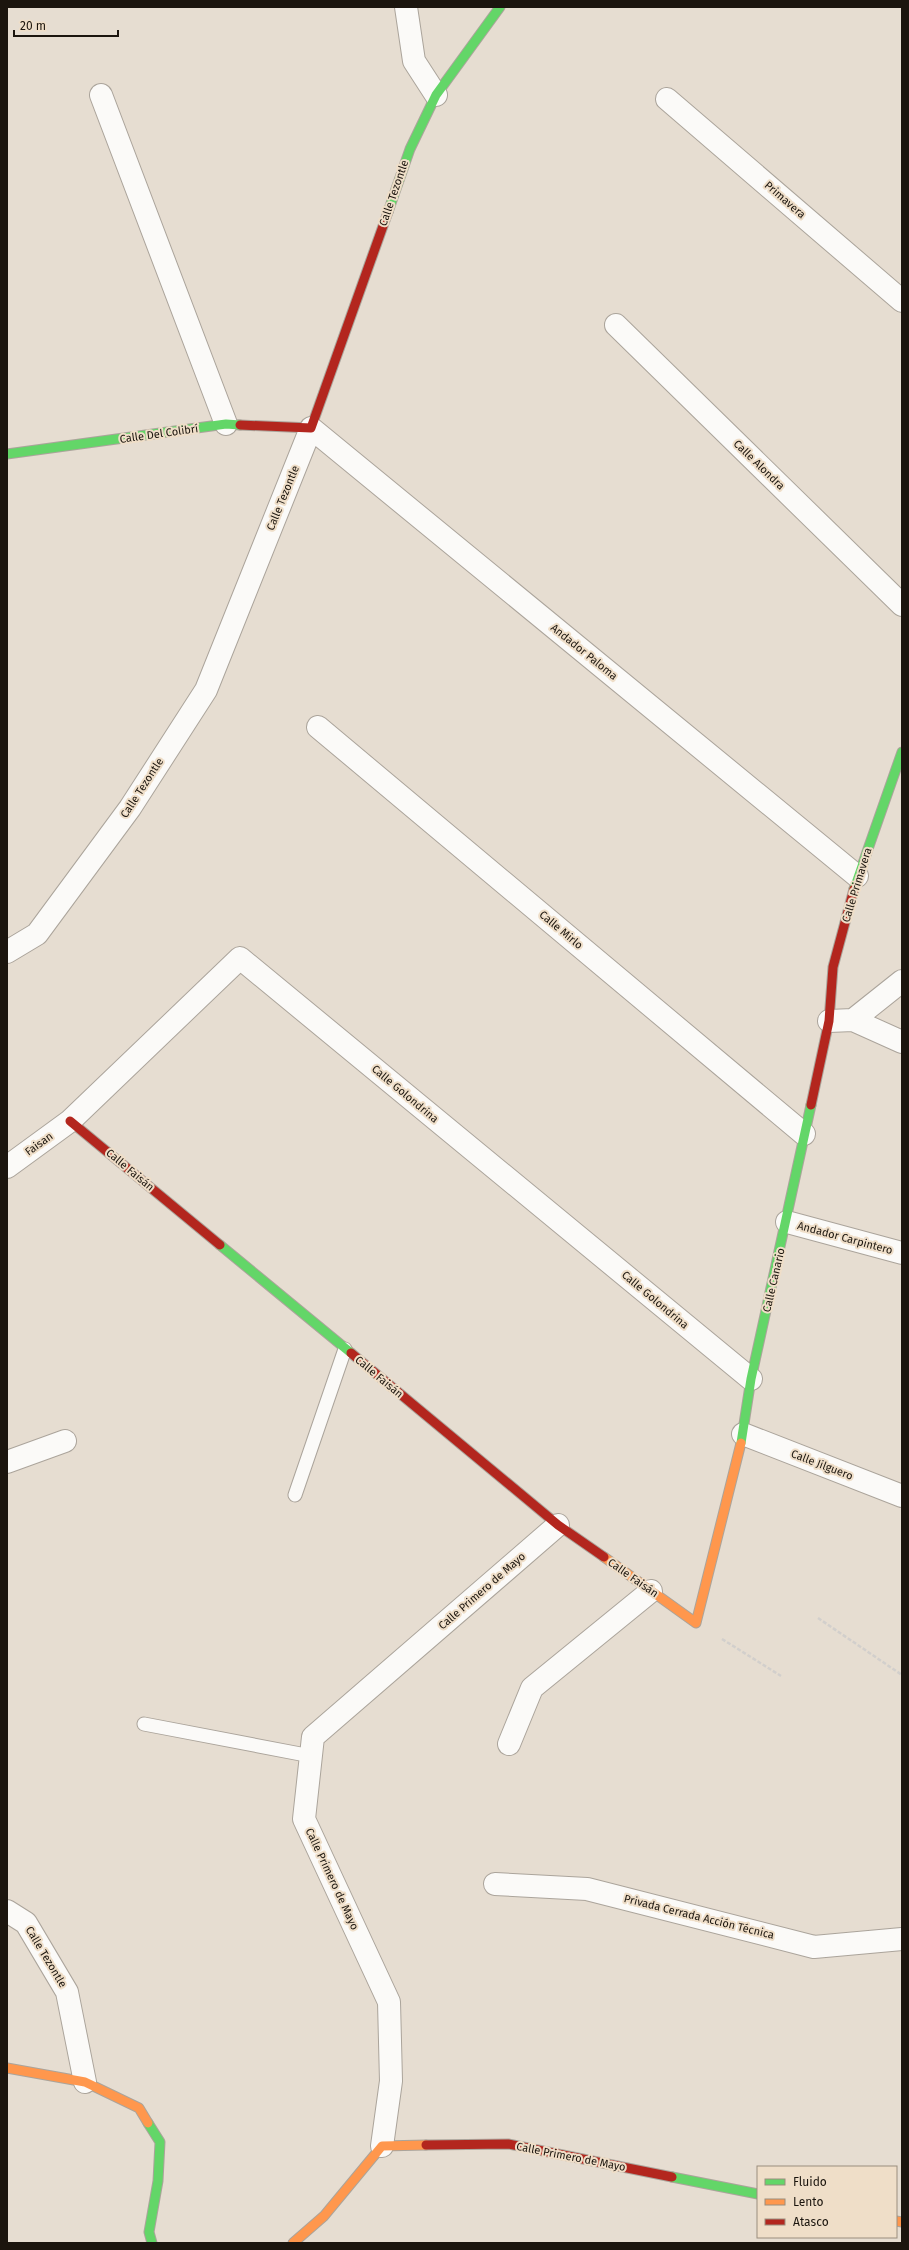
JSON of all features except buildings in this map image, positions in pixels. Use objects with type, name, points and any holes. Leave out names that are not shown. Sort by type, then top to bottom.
[{"type":"street","points":[[406,7],[414,61],[436,95]]},
{"type":"street","name":"Calle Tezontle","points":[[7,952],[37,934],[130,808],[206,690],[311,428],[410,149],[436,95],[500,7]]},
{"type":"street","points":[[101,95],[226,424]]},
{"type":"street","name":"Primavera","points":[[667,99],[902,301]]},
{"type":"street","name":"Calle Alondra","points":[[616,325],[902,605]]},
{"type":"street","name":"Calle Del Colibrí","points":[[7,454],[226,424],[311,428]]},
{"type":"street","name":"Andador Paloma","points":[[311,428],[857,876]]},
{"type":"street","name":"Calle Mirlo","points":[[318,727],[804,1134]]},
{"type":"street","name":"Calle Primavera","points":[[829,1021],[833,967],[857,876],[902,752]]},
{"type":"street","name":"Calle Golondrina","points":[[70,1121],[240,958],[751,1379]]},
{"type":"street","points":[[853,1020],[902,981]]},
{"type":"street","points":[[829,1021],[853,1020],[902,1042]]},
{"type":"street","name":"Calle Canario","points":[[696,1623],[743,1434],[751,1379],[787,1222],[804,1134],[829,1021]]},
{"type":"street","name":"Faisan","points":[[7,1167],[70,1121]]},
{"type":"street","name":"Calle Faisán","points":[[70,1121],[558,1525],[696,1623]]},
{"type":"street","name":"Andador Carpintero","points":[[787,1222],[902,1253]]},
{"type":"street","name":"Calle Jilguero","points":[[743,1434],[902,1496]]},
{"type":"street","points":[[7,1462],[65,1441]]},
{"type":"street","name":"Calle Primero de Mayo","points":[[558,1525],[313,1738],[304,1819],[389,2002],[391,2081],[382,2146],[508,2144],[757,2194]]},
{"type":"street","points":[[509,1744],[532,1688],[651,1591]]},
{"type":"street","name":"Privada Cerrada Acción Técnica","points":[[495,1884],[587,1889],[814,1947],[902,1939]]},
{"type":"street","name":"Calle Tezontle","points":[[7,1911],[26,1923],[67,1992],[85,2082]]},
{"type":"street","points":[[7,2068],[85,2082],[139,2108],[160,2142],[158,2181],[149,2232],[152,2243]]},
{"type":"street","points":[[293,2243],[324,2216],[382,2146]]},
{"type":"lane","points":[[295,1495],[345,1349]]},
{"type":"lane","points":[[144,1724],[311,1756]]},
{"type":"path","points":[[818,1618],[902,1675]]},
{"type":"path","points":[[696,1623],[781,1676]]},
{"type":"traffic: fast","points":[[388,212],[410,149],[436,95],[500,7]]},
{"type":"traffic: fast","points":[[7,454],[226,424],[240,425]]},
{"type":"traffic: fast","points":[[854,889],[902,752]]},
{"type":"traffic: fast","points":[[741,1443],[751,1379],[811,1105]]},
{"type":"traffic: fast","points":[[220,1245],[351,1353]]},
{"type":"traffic: fast","points":[[148,2123],[160,2142],[158,2181],[149,2232],[152,2243]]},
{"type":"traffic: fast","points":[[672,2177],[757,2194]]},
{"type":"traffic: slow","points":[[604,1557],[696,1623],[741,1443]]},
{"type":"traffic: slow","points":[[7,2068],[85,2082],[139,2108],[148,2123]]},
{"type":"traffic: slow","points":[[293,2243],[324,2216],[382,2146],[426,2145]]},
{"type":"traffic: slow","points":[[897,2221],[902,2222]]},
{"type":"traffic: jam","points":[[240,425],[311,428],[388,212]]},
{"type":"traffic: jam","points":[[811,1105],[829,1021],[833,967],[854,889]]},
{"type":"traffic: jam","points":[[70,1121],[220,1245]]},
{"type":"traffic: jam","points":[[351,1353],[558,1525],[604,1557]]},
{"type":"traffic: jam","points":[[426,2145],[508,2144],[672,2177]]}]
